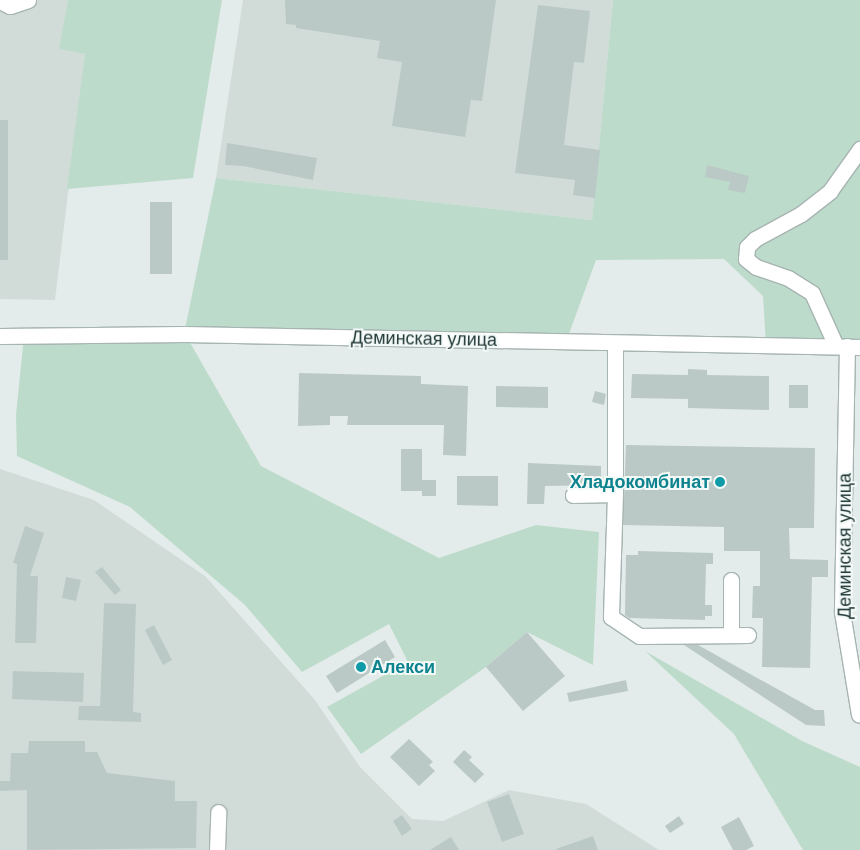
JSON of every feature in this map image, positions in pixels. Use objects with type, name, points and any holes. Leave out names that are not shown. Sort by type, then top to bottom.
[{"type":"street","points":[[0,2],[10,6],[28,0]]},
{"type":"street","points":[[848,346],[812,292],[788,278],[756,267],[746,259],[747,247],[755,239],[801,214],[830,190],[860,149]]},
{"type":"street","name":"Деминская улица","points":[[0,336],[184,334],[615,344],[848,346],[842,573],[853,632],[860,715]]},
{"type":"street","points":[[615,344],[615,494],[611,617],[639,636],[748,635]]},
{"type":"street","points":[[573,495],[615,494]]},
{"type":"street","points":[[731,580],[731,634]]},
{"type":"street","points":[[217,850],[218,812]]},
{"type":"shaded area","points":[[0,0],[68,0],[60,49],[85,54],[55,300],[0,299]]},
{"type":"shaded area","points":[[243,0],[613,0],[592,220],[216,178]]},
{"type":"shaded area","points":[[0,469],[94,500],[205,576],[315,700],[360,767],[412,819],[443,821],[509,790],[586,804],[659,850],[0,850]]},
{"type":"green space","points":[[68,0],[222,0],[193,178],[67,189],[85,54],[59,49]]},
{"type":"green space","points":[[613,0],[860,0],[860,347],[766,345],[763,296],[724,259],[596,260],[566,342],[185,334],[261,466],[439,558],[536,525],[599,532],[593,665],[527,632],[486,667],[361,754],[327,707],[408,662],[389,624],[302,672],[245,605],[130,507],[17,456],[16,415],[24,336],[184,334],[216,178],[592,220]]},
{"type":"green space","points":[[645,651],[802,741],[860,767],[860,850],[803,850],[734,734]]},
{"type":"building","points":[[285,0],[496,0],[482,101],[471,100],[465,137],[392,126],[402,62],[377,58],[380,41],[296,28],[296,25],[286,24]]},
{"type":"building","points":[[538,5],[590,11],[584,63],[574,62],[564,145],[600,150],[595,198],[573,195],[575,180],[515,173]]},
{"type":"building","points":[[0,120],[8,120],[8,260],[0,260]]},
{"type":"building","points":[[227,143],[317,158],[313,180],[243,166],[225,165]]},
{"type":"building","points":[[707,165],[749,176],[745,193],[728,190],[730,182],[705,177]]},
{"type":"building","points":[[150,202],[172,202],[172,274],[150,274]]},
{"type":"building","points":[[688,369],[707,370],[707,375],[769,376],[769,410],[688,408],[688,399],[631,398],[632,374],[688,375]]},
{"type":"building","points":[[299,373],[421,376],[421,384],[468,386],[466,456],[443,455],[444,425],[347,425],[348,416],[330,416],[330,425],[298,426]]},
{"type":"building","points":[[789,385],[808,385],[808,408],[789,408]]},
{"type":"building","points":[[496,386],[548,387],[548,408],[496,407]]},
{"type":"building","points":[[595,391],[606,394],[604,405],[592,402]]},
{"type":"building","name":"Хладокомбинат","points":[[626,445],[815,448],[814,528],[789,528],[790,559],[828,560],[828,577],[812,577],[810,668],[762,667],[763,618],[752,618],[753,586],[760,586],[760,551],[724,551],[724,527],[623,525]]},
{"type":"building","points":[[401,449],[422,449],[422,480],[436,480],[436,496],[422,496],[422,491],[401,491]]},
{"type":"building","points":[[528,463],[601,466],[601,485],[545,486],[544,504],[527,504]]},
{"type":"building","points":[[457,476],[498,476],[498,506],[457,505]]},
{"type":"building","points":[[25,526],[44,533],[30,576],[38,576],[36,643],[15,643],[17,564],[13,563]]},
{"type":"building","points":[[638,551],[713,553],[713,564],[706,564],[705,605],[712,605],[712,616],[705,616],[705,620],[629,618],[625,615],[626,555],[638,555]]},
{"type":"building","points":[[102,567],[121,590],[115,595],[95,572]]},
{"type":"building","points":[[66,577],[81,580],[76,601],[62,598]]},
{"type":"building","points":[[104,603],[136,604],[133,712],[141,713],[141,722],[78,720],[79,706],[100,706]]},
{"type":"building","points":[[154,625],[172,660],[163,665],[145,630]]},
{"type":"building","points":[[527,632],[565,676],[523,711],[486,667]]},
{"type":"building","name":"Алекси","points":[[385,640],[395,657],[337,693],[326,676]]},
{"type":"building","points":[[684,645],[698,645],[815,710],[824,710],[825,726],[806,725]]},
{"type":"building","points":[[13,671],[84,673],[83,702],[12,699]]},
{"type":"building","points":[[626,680],[628,691],[569,702],[567,693]]},
{"type":"building","points":[[409,739],[433,762],[429,765],[435,771],[419,786],[390,757]]},
{"type":"building","points":[[29,741],[85,741],[85,752],[97,752],[107,773],[175,781],[175,801],[197,801],[196,848],[27,850],[27,790],[0,791],[0,781],[10,781],[11,753],[28,753]]},
{"type":"building","points":[[464,750],[472,757],[469,760],[484,774],[475,783],[453,762]]},
{"type":"building","points":[[509,794],[524,834],[502,842],[487,802]]},
{"type":"building","points":[[402,815],[412,829],[402,836],[393,821]]},
{"type":"building","points":[[679,816],[684,824],[670,833],[665,826]]},
{"type":"building","points":[[739,817],[754,846],[746,850],[733,850],[721,827]]},
{"type":"building","points":[[593,836],[598,850],[556,850],[556,849]]},
{"type":"building","points":[[451,837],[459,850],[430,850]]},
{"type":"place","name":"Хладокомбинат","points":[[720,482]]},
{"type":"place","name":"Алекси","points":[[361,667]]}]
